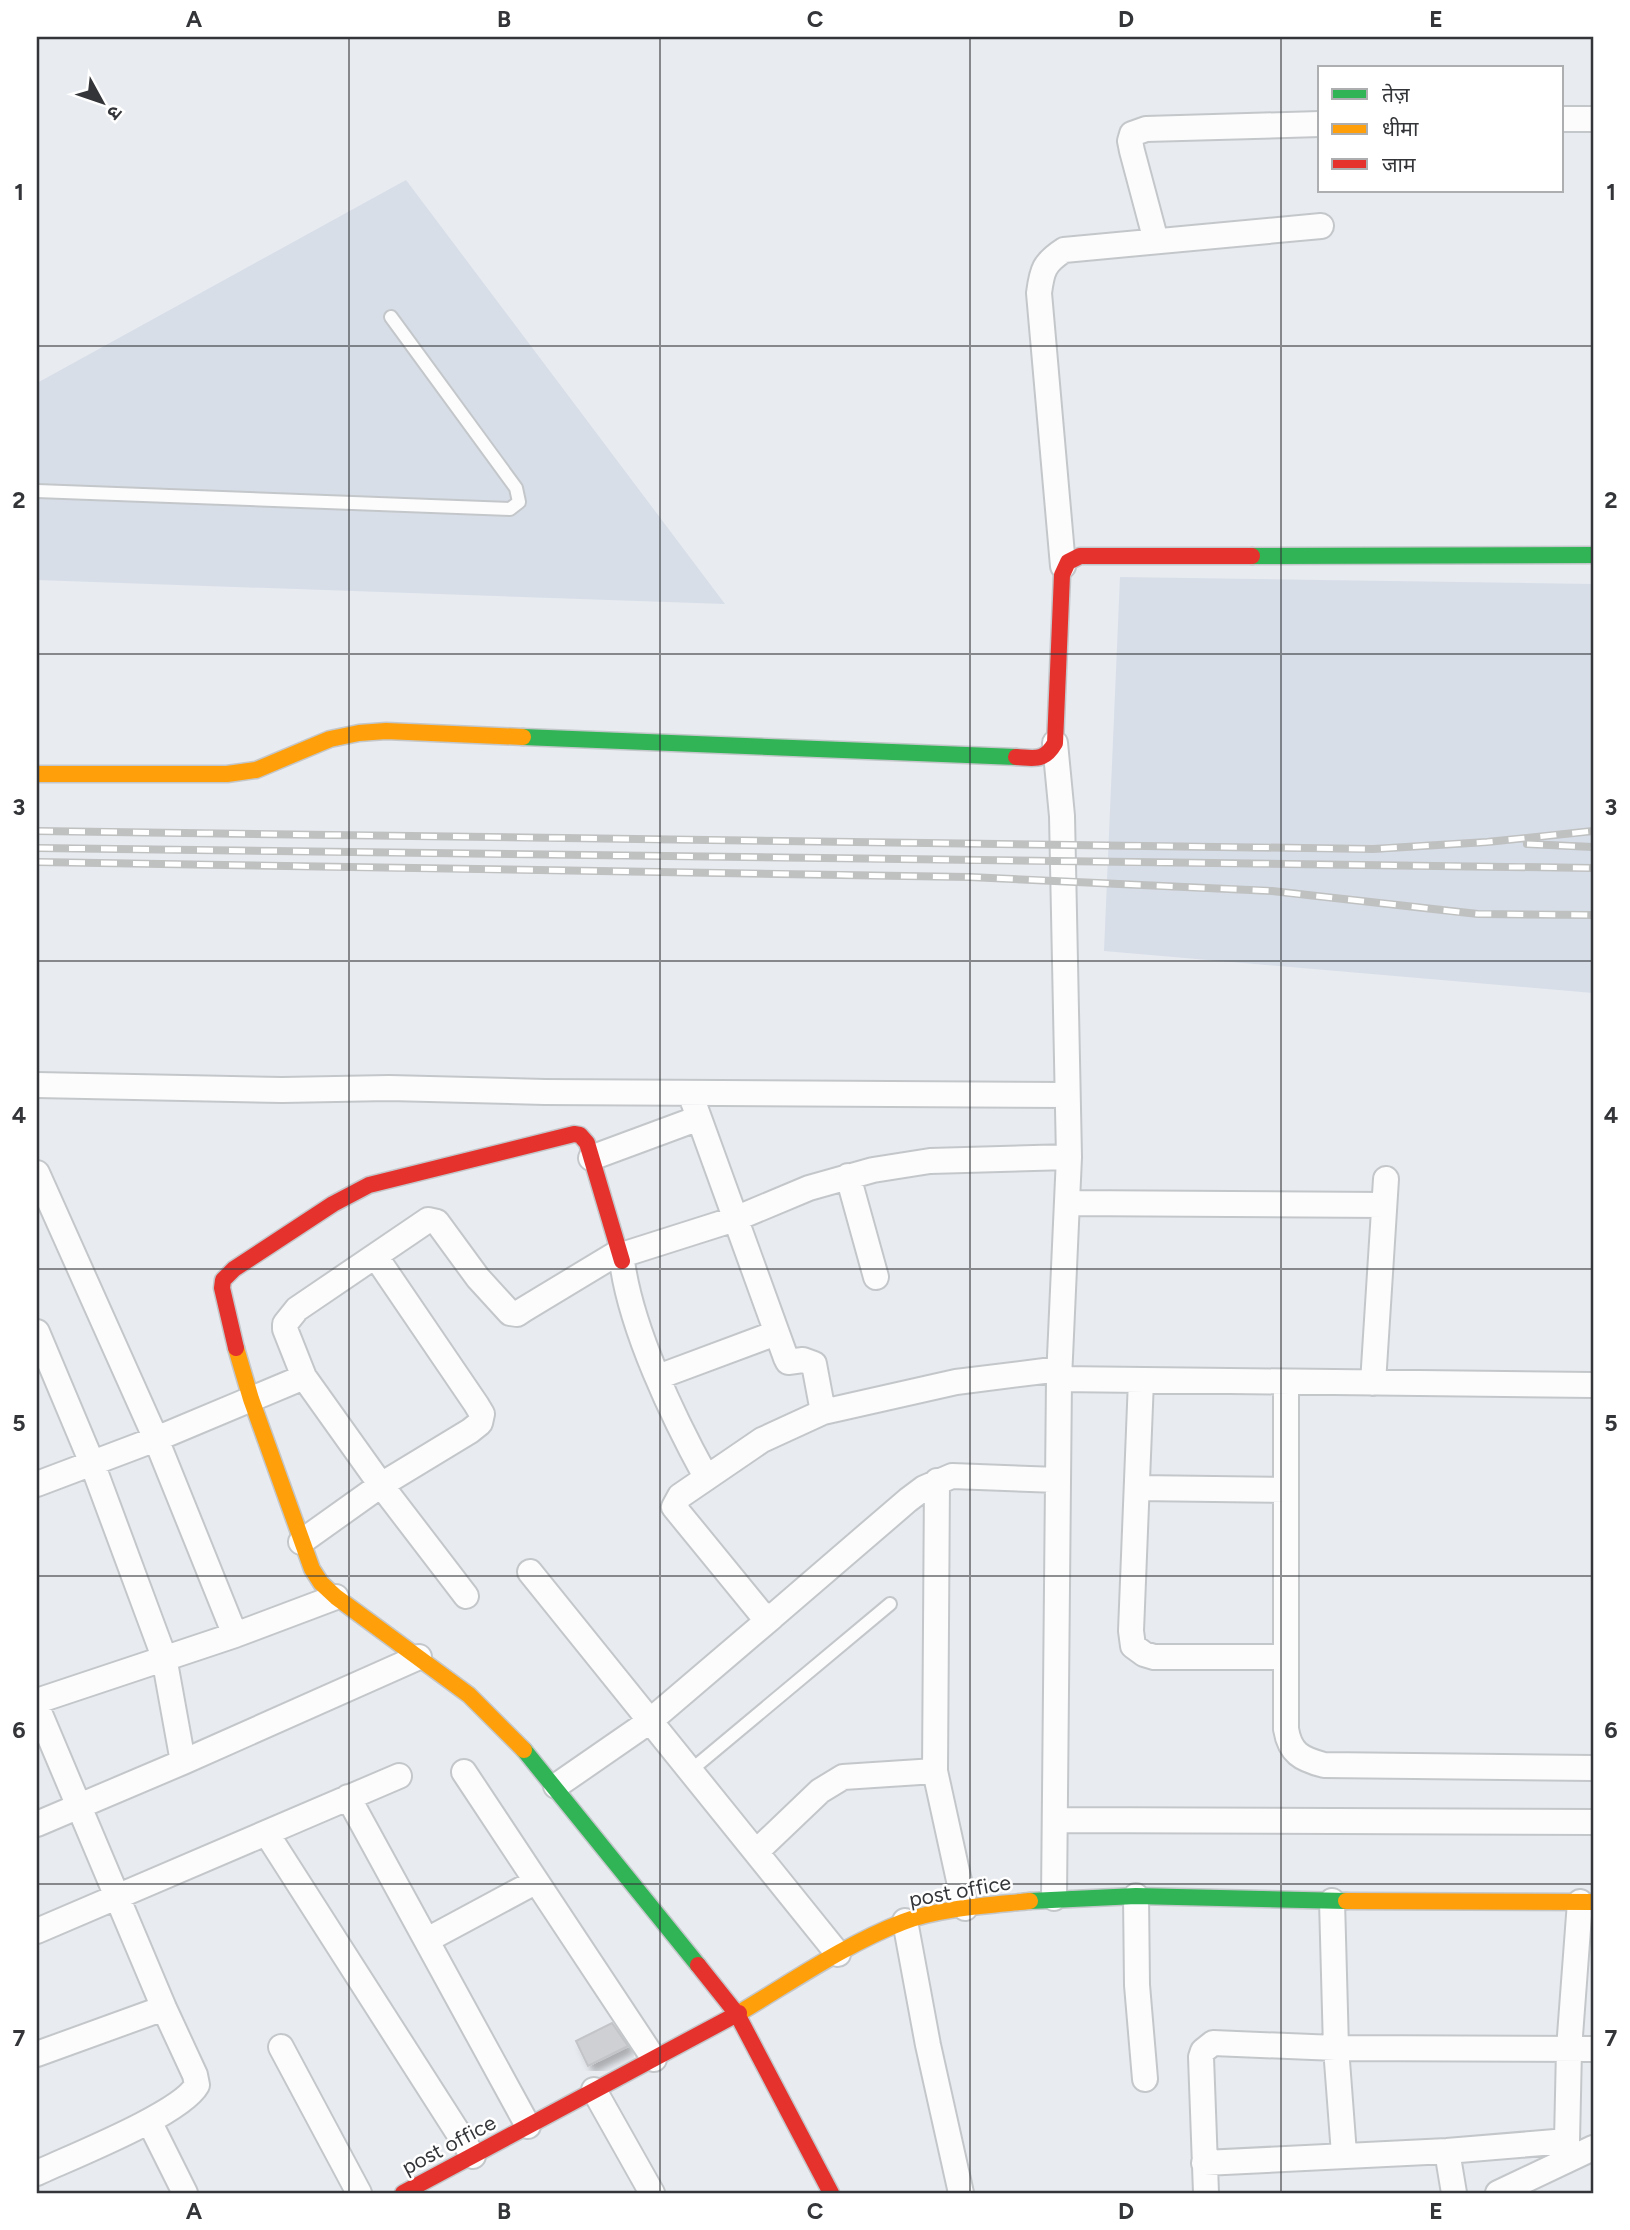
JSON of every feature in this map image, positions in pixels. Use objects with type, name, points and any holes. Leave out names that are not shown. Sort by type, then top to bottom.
[{"type":"street","points":[[1564,119],[1593,119]]},
{"type":"street","points":[[1156,242],[1132,150],[1132,134],[1146,129],[1318,124]]},
{"type":"street","points":[[1054,1898],[1060,1374],[1069,1157],[1062,816],[1055,743],[1063,566],[1039,293],[1041,273],[1049,260],[1063,250],[1321,226]]},
{"type":"street","points":[[1063,566],[1080,556],[1593,555]]},
{"type":"street","points":[[37,774],[228,774],[256,771],[330,739],[386,731],[778,750],[1032,758],[1049,754],[1055,743]]},
{"type":"street","points":[[37,1086],[1068,1095]]},
{"type":"street","points":[[690,1093],[788,1362],[803,1360],[814,1364],[823,1412]]},
{"type":"street","points":[[591,1158],[699,1118]]},
{"type":"street","points":[[706,1477],[687,1442],[648,1353],[584,1138],[574,1134],[369,1185],[333,1204],[234,1269],[223,1280],[229,1324],[251,1399],[301,1542],[321,1583],[489,1713],[556,1786],[737,2014],[831,2193]]},
{"type":"street","points":[[466,1596],[381,1485],[304,1377],[285,1329],[285,1324],[298,1309],[428,1220],[437,1222],[478,1278],[510,1313],[517,1314],[637,1249],[735,1219],[809,1188],[848,1176],[930,1161],[1069,1157]]},
{"type":"street","points":[[37,1173],[156,1439],[235,1635]]},
{"type":"street","points":[[848,1176],[876,1277]]},
{"type":"street","points":[[1373,1383],[1386,1179]]},
{"type":"street","points":[[1067,1203],[1384,1205]]},
{"type":"street","points":[[301,1542],[381,1485],[480,1423],[482,1414],[376,1257]]},
{"type":"street","points":[[37,1332],[92,1463],[164,1657],[183,1762]]},
{"type":"street","points":[[658,1377],[776,1333]]},
{"type":"street","points":[[772,1616],[765,1616],[759,1611],[674,1507],[680,1496],[762,1440],[823,1412],[956,1381],[1060,1374],[1141,1380],[1593,1385]]},
{"type":"street","points":[[37,1484],[156,1439],[304,1377]]},
{"type":"street","points":[[1141,1380],[1131,1632],[1133,1646],[1154,1657],[1286,1657]]},
{"type":"street","points":[[1286,1382],[1286,1729],[1295,1754],[1324,1765],[1593,1768]]},
{"type":"street","points":[[556,1786],[650,1721],[908,1500],[937,1481],[951,1476],[1058,1480]]},
{"type":"street","points":[[937,1481],[935,1771],[965,1908]]},
{"type":"street","points":[[1137,1488],[1286,1490]]},
{"type":"street","points":[[530,1572],[838,1954]]},
{"type":"street","points":[[37,1702],[235,1635],[336,1597]]},
{"type":"street","points":[[37,1824],[418,1657]]},
{"type":"street","points":[[37,1707],[197,2085],[184,2100],[149,2120],[37,2173]]},
{"type":"street","points":[[756,1852],[831,1782],[855,1774],[935,1771]]},
{"type":"street","points":[[464,1772],[654,2059]]},
{"type":"street","points":[[37,1931],[399,1776]]},
{"type":"street","points":[[348,1797],[528,2126]]},
{"type":"street","points":[[1055,1820],[1593,1822]]},
{"type":"street","points":[[267,1834],[473,2156]]},
{"type":"street","points":[[427,1940],[535,1882]]},
{"type":"street","points":[[1136,1896],[1137,1985],[1145,2079]]},
{"type":"street","name":"post office","points":[[403,2193],[441,2184],[473,2156],[737,2014],[838,1954],[905,1921],[965,1908],[1054,1898],[1136,1896],[1332,1901],[1587,1902]]},
{"type":"street","points":[[1332,1901],[1336,2048],[1344,2154]]},
{"type":"street","points":[[1555,2166],[1581,2049],[1587,1902]]},
{"type":"street","points":[[905,1921],[928,2045],[961,2193]]},
{"type":"street","points":[[37,2054],[164,2008]]},
{"type":"street","points":[[1206,2193],[1201,2057],[1208,2046],[1219,2042],[1336,2048],[1581,2049]]},
{"type":"street","points":[[281,2047],[359,2193]]},
{"type":"street","points":[[594,2090],[652,2193]]},
{"type":"street","points":[[149,2120],[184,2193]]},
{"type":"street","points":[[1498,2193],[1593,2148]]},
{"type":"street","points":[[1204,2163],[1447,2151],[1555,2166]]},
{"type":"street","points":[[1447,2151],[1454,2193]]},
{"type":"lane","points":[[37,491],[510,509],[519,502],[516,488],[391,317]]},
{"type":"lane","points":[[690,1772],[890,1604]]},
{"type":"shaded area","points":[[406,180],[725,604],[37,580],[37,383]]},
{"type":"shaded area","points":[[1120,577],[1593,584],[1593,993],[1104,951]]},
{"type":"building","points":[[612,2023],[628,2046],[588,2066],[576,2041]]},
{"type":"railway","points":[[37,831],[1373,849],[1487,842],[1593,831]]},
{"type":"railway","points":[[1527,844],[1593,847]]},
{"type":"railway","points":[[37,848],[1593,868]]},
{"type":"railway","points":[[37,862],[969,877],[1272,891],[1478,914],[1593,915]]},
{"type":"traffic: fast","points":[[1252,556],[1593,555]]},
{"type":"traffic: fast","points":[[523,737],[1016,757]]},
{"type":"traffic: fast","points":[[524,1750],[698,1965]]},
{"type":"traffic: fast","points":[[1030,1901],[1136,1896],[1346,1901]]},
{"type":"traffic: slow","points":[[37,774],[227,774],[256,770],[330,739],[359,733],[386,731],[523,737]]},
{"type":"traffic: slow","points":[[236,1348],[251,1399],[312,1569],[321,1583],[336,1597],[469,1695],[524,1750]]},
{"type":"traffic: slow","points":[[739,2013],[840,1952],[903,1922],[949,1910],[1030,1901]]},
{"type":"traffic: slow","points":[[1346,1901],[1593,1902]]},
{"type":"traffic: jam","points":[[1016,757],[1043,756],[1055,743],[1062,575],[1068,562],[1080,556],[1252,556]]},
{"type":"traffic: jam","points":[[236,1348],[222,1288],[223,1280],[234,1269],[333,1204],[369,1185],[574,1134],[580,1135],[587,1143],[622,1261]]},
{"type":"traffic: jam","points":[[698,1965],[737,2014],[831,2193]]},
{"type":"traffic: jam","points":[[403,2193],[739,2013]]}]
